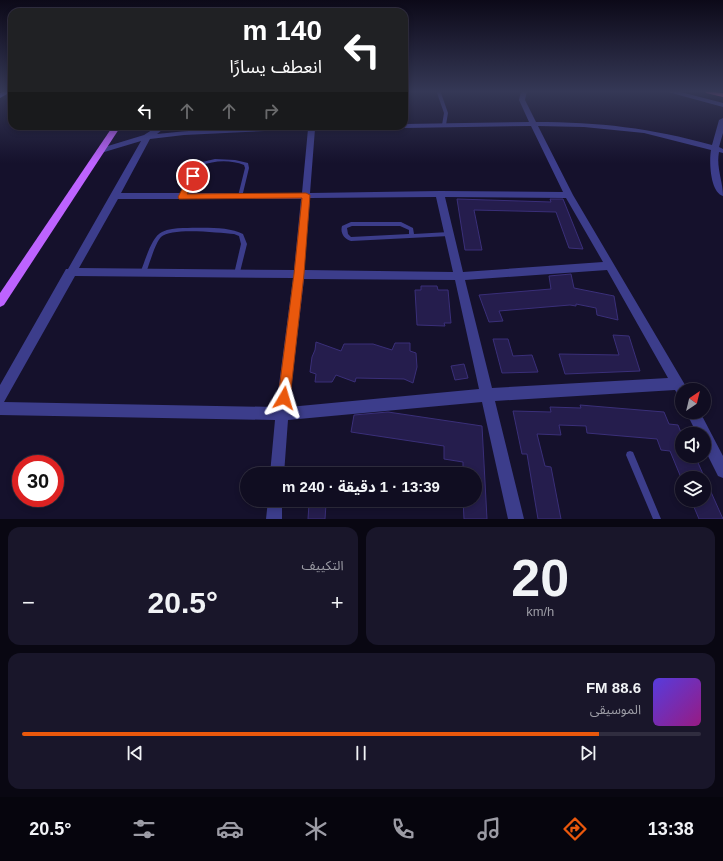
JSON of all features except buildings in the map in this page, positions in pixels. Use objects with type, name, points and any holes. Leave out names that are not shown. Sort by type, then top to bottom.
[{"type":"main road","points":[[0,302],[114,130]]},
{"type":"street","points":[[530,115],[569,195],[678,383]]},
{"type":"street","points":[[723,120],[714,149],[712,162],[723,193]]},
{"type":"street","points":[[408,126],[534,124],[594,126],[645,131],[723,152]]},
{"type":"street","points":[[0,397],[147,137],[157,130]]},
{"type":"street","points":[[101,151],[147,137],[184,133],[248,130]]},
{"type":"street","points":[[278,467],[282,414],[299,274],[312,130]]},
{"type":"street","points":[[115,196],[182,197],[440,194],[569,195]]},
{"type":"street","points":[[440,194],[516,519]]},
{"type":"street","points":[[70,272],[459,276],[609,266]]},
{"type":"street","points":[[0,408],[282,414],[488,395],[675,387]]},
{"type":"street","points":[[697,419],[723,471]]},
{"type":"street","points":[[274,519],[275,507]]},
{"type":"lane","points":[[444,125],[446,115]]},
{"type":"lane","points":[[182,197],[199,165],[211,161],[241,162],[246,164],[247,168],[240,196]]},
{"type":"lane","points":[[412,235],[411,229],[401,224],[352,224],[344,227],[344,234],[346,237],[351,239],[449,234]]},
{"type":"lane","points":[[143,273],[158,236],[164,232],[174,230],[234,232],[241,235],[244,244],[237,274]]},
{"type":"lane","points":[[630,455],[657,519]]},
{"type":"route","points":[[193,176],[182,197],[306,195],[299,274],[284,398]]}]
